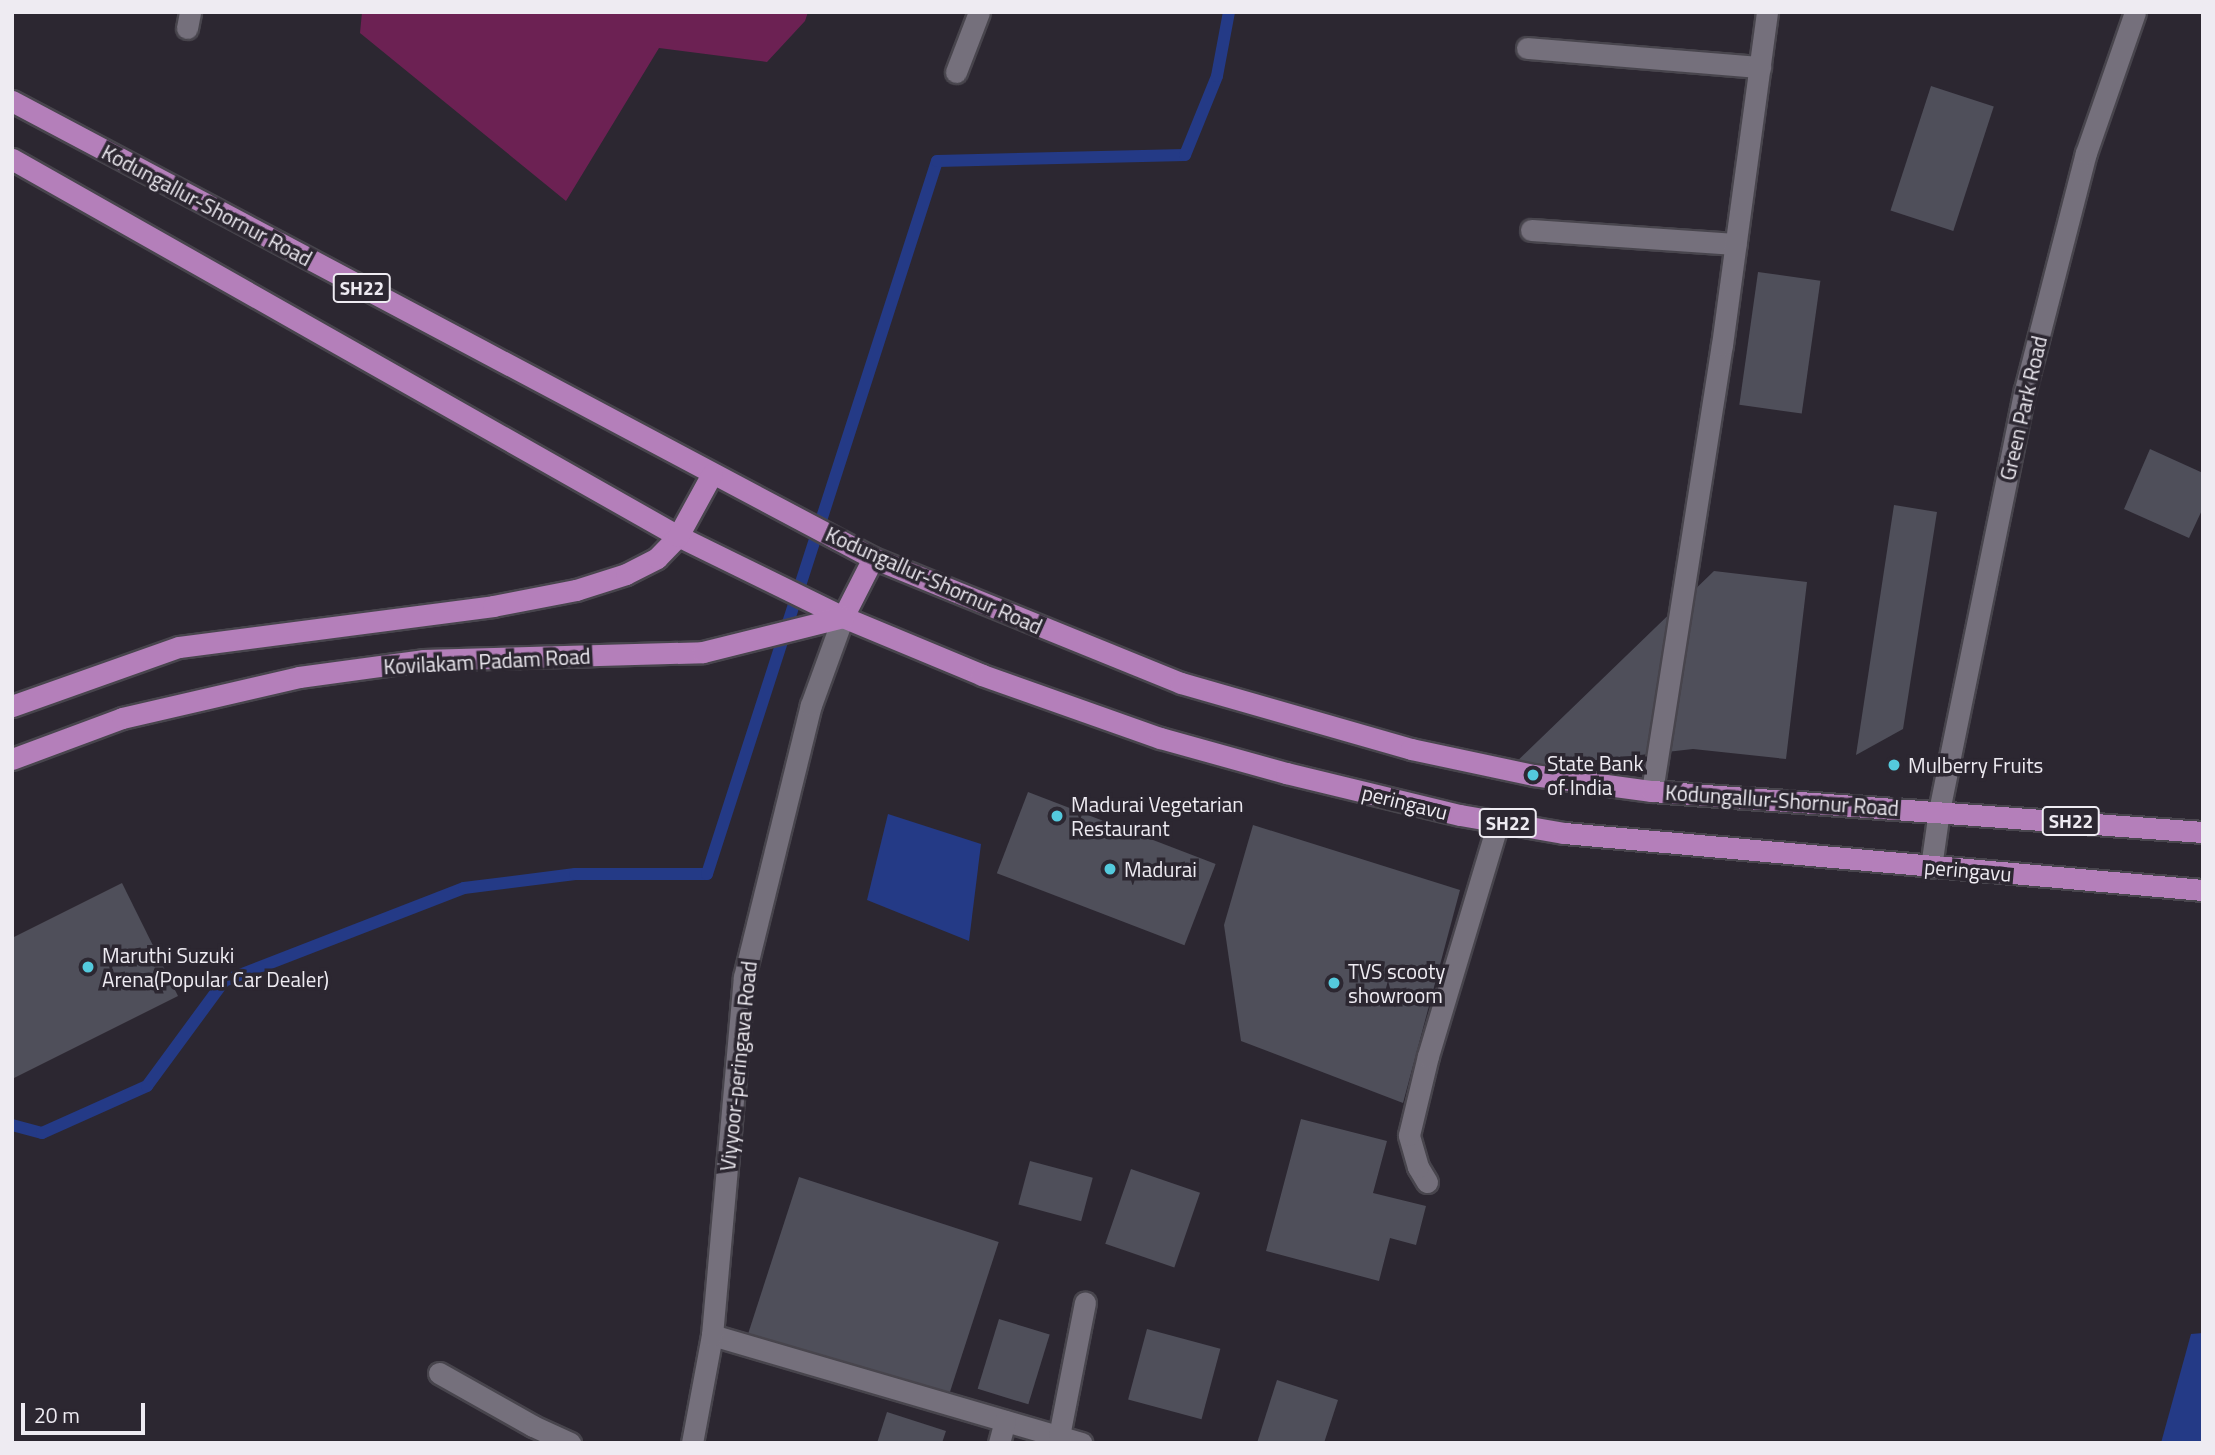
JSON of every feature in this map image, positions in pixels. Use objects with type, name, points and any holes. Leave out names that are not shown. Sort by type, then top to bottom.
[{"type":"main road","name":"Kodungallur-Shornur Road","points":[[12,101],[866,554],[1194,687],[1411,749],[1533,775],[1652,791],[1939,811]]},
{"type":"main road","name":"SH22","points":[[12,159],[678,536],[774,583],[833,616]]},
{"type":"main road","points":[[12,706],[179,647],[493,606],[576,590],[626,574],[657,558],[678,536],[712,474]]},
{"type":"main road","points":[[833,616],[866,554]]},
{"type":"main road","name":"Kovilakam Padam Road","points":[[12,759],[122,718],[299,677],[423,660],[703,652],[833,616]]},
{"type":"main road","name":"peringavu","points":[[833,616],[982,675],[1160,737],[1300,776],[1498,822],[1564,833],[1670,845],[2203,890]]},
{"type":"main road","name":"SH22","points":[[1939,811],[2203,832]]},
{"type":"street","points":[[956,72],[979,12]]},
{"type":"street","points":[[1652,791],[1736,244],[1767,12]]},
{"type":"street","name":"Green Park Road","points":[[1931,867],[1939,811],[2025,390],[2086,153],[2135,12]]},
{"type":"street","points":[[1527,48],[1760,67]]},
{"type":"street","points":[[1531,230],[1736,244]]},
{"type":"street","name":"Viyyoor-peringava Road","points":[[692,1443],[712,1335],[744,977],[833,616]]},
{"type":"street","points":[[1427,1182],[1418,1167],[1409,1135],[1428,1056],[1498,822]]},
{"type":"street","points":[[1059,1436],[1084,1302]]},
{"type":"street","points":[[712,1335],[1082,1443]]},
{"type":"street","points":[[439,1373],[533,1426],[570,1443]]},
{"type":"street","points":[[999,1443],[1005,1421]]},
{"type":"shaded area","points":[[362,12],[808,12],[805,21],[767,62],[659,48],[566,201],[360,33]]},
{"type":"water","points":[[888,814],[981,844],[969,941],[867,900]]},
{"type":"water","points":[[2203,1333],[2203,1443],[2161,1443],[2191,1334]]},
{"type":"building","points":[[1931,86],[1994,106],[1953,231],[1891,211]]},
{"type":"building","points":[[1758,272],[1820,281],[1802,413],[1739,405]]},
{"type":"building","points":[[2150,449],[2203,473],[2203,508],[2189,538],[2124,509]]},
{"type":"building","points":[[1894,505],[1937,512],[1903,729],[1856,755]]},
{"type":"building","points":[[1714,571],[1807,582],[1786,759],[1693,749],[1508,770]]},
{"type":"building","name":"Madurai","points":[[1028,792],[1216,864],[1184,945],[997,873]]},
{"type":"building","name":"TVS scooty showroom","points":[[1253,825],[1460,890],[1403,1103],[1241,1041],[1224,925]]},
{"type":"building","name":"Maruthi Suzuki Arena(Popular Car Dealer)","points":[[122,883],[178,996],[12,1079],[12,938]]},
{"type":"building","points":[[1301,1119],[1387,1141],[1373,1193],[1426,1206],[1416,1245],[1390,1238],[1379,1281],[1266,1251]]},
{"type":"building","points":[[1030,1161],[1093,1178],[1081,1221],[1018,1204]]},
{"type":"building","points":[[1131,1169],[1200,1193],[1174,1267],[1105,1244]]},
{"type":"building","points":[[799,1177],[999,1242],[944,1409],[745,1344]]},
{"type":"building","points":[[999,1319],[1050,1334],[1028,1404],[978,1389]]},
{"type":"building","points":[[1147,1329],[1220,1349],[1202,1419],[1128,1400]]},
{"type":"building","points":[[1277,1380],[1338,1400],[1324,1443],[1257,1443]]},
{"type":"building","points":[[887,1412],[946,1431],[942,1443],[877,1443]]},
{"type":"waterway","points":[[12,1125],[42,1133],[147,1086],[224,981],[464,888],[575,874],[707,874],[937,161],[1185,155],[1217,76],[1229,12]]},
{"type":"place","name":"Mulberry Fruits","points":[[1894,765]]},
{"type":"place","name":"State Bank of India","points":[[1533,775]]},
{"type":"place","name":"Madurai Vegetarian Restaurant","points":[[1057,816]]},
{"type":"place","name":"Madurai","points":[[1110,869]]},
{"type":"place","name":"Maruthi Suzuki Arena(Popular Car Dealer)","points":[[88,967]]},
{"type":"place","name":"TVS scooty showroom","points":[[1334,983]]}]
